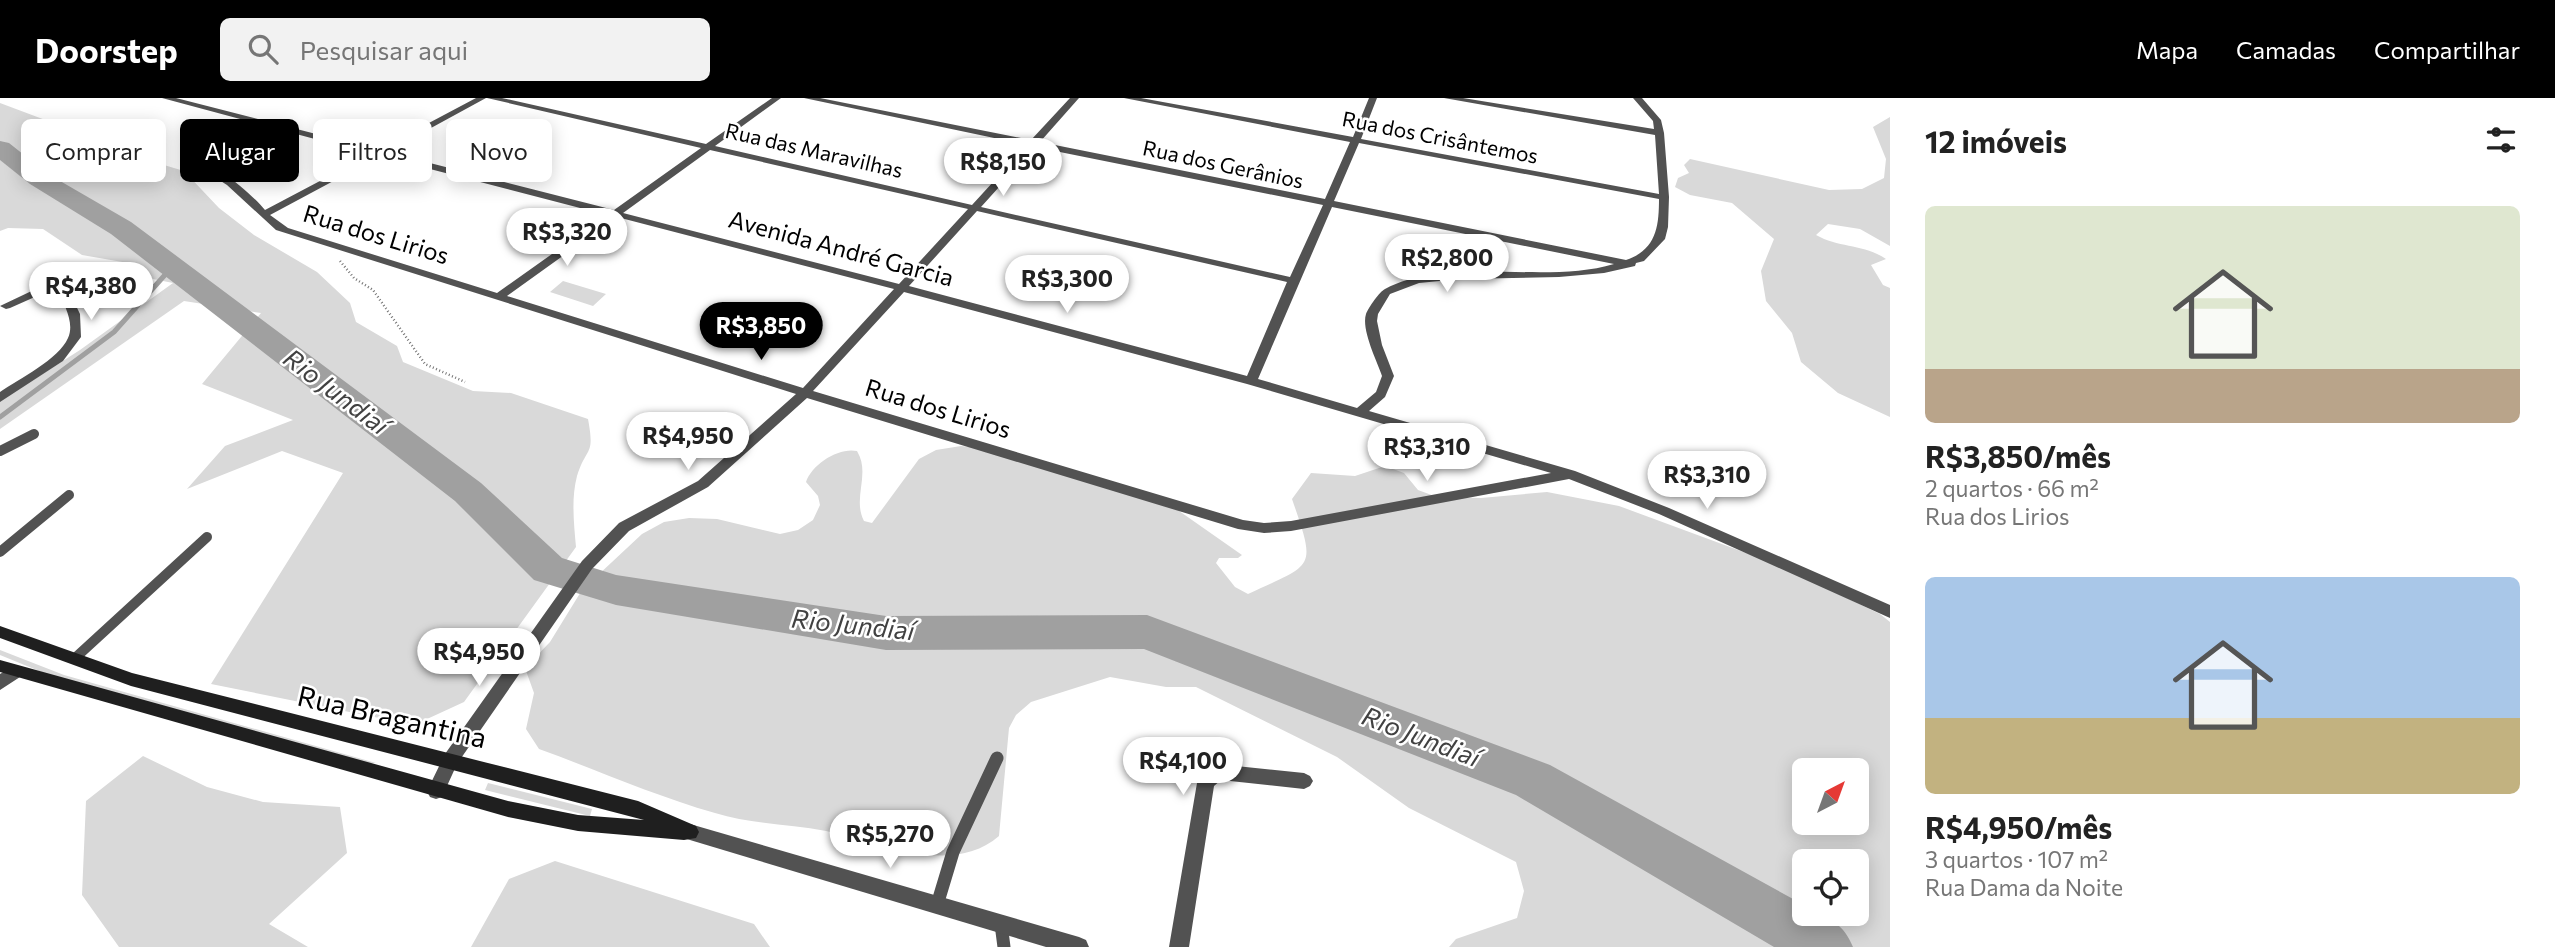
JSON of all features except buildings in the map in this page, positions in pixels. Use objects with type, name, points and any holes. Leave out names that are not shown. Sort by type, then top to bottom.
[{"type":"main road","name":"Rua Bragantina","points":[[0,632],[131,679],[290,722],[451,759],[638,809],[690,832]]},
{"type":"main road","name":"Rua Bragantina","points":[[5,674],[436,791],[578,823],[690,832]]},
{"type":"street","name":"Avenida André Garcia","points":[[166,98],[313,134]]},
{"type":"street","points":[[432,124],[482,98]]},
{"type":"street","name":"Rua das Maravilhas","points":[[491,98],[1292,280]]},
{"type":"street","points":[[499,297],[777,98]]},
{"type":"street","name":"Rua dos Gerânios","points":[[808,98],[1631,264]]},
{"type":"street","points":[[436,791],[451,759],[587,565],[624,527],[703,484],[805,393],[899,287],[1075,98]]},
{"type":"street","name":"Rua dos Crisântemos","points":[[1128,98],[1662,197]]},
{"type":"street","points":[[1251,381],[1292,280],[1330,205],[1373,98]]},
{"type":"street","points":[[1448,98],[1660,133]]},
{"type":"street","points":[[1360,412],[1387,385],[1388,376],[1371,316],[1374,305],[1396,287],[1431,279],[1588,272],[1631,264],[1660,239],[1664,218],[1660,133],[1652,111],[1637,98]]},
{"type":"street","name":"Avenida André Garcia","points":[[432,166],[1251,381],[1570,474],[1664,510],[1890,612]]},
{"type":"street","name":"Rua dos Lirios","points":[[230,182],[276,227],[805,393],[1211,515],[1264,528],[1570,474]]},
{"type":"street","points":[[263,215],[324,182]]},
{"type":"street","points":[[0,398],[58,358],[75,337],[74,314],[62,287],[44,289],[6,306]]},
{"type":"street","points":[[1179,947],[1206,783],[1217,772],[1304,781]]},
{"type":"street","name":"Rua Bragantina","points":[[690,832],[1079,947]]},
{"type":"lane","points":[[0,451],[34,434]]},
{"type":"lane","points":[[0,552],[69,495]]},
{"type":"lane","points":[[74,659],[207,537]]},
{"type":"lane","points":[[937,905],[953,852],[997,758]]},
{"type":"lane","points":[[1001,924],[1004,947]]},
{"type":"path","points":[[330,244],[354,278],[373,290],[425,364],[465,382]]},
{"type":"shaded area","points":[[0,103],[43,119],[21,119],[21,182],[166,182],[166,166],[180,170],[180,182],[194,182],[219,208],[254,235],[317,272],[350,303],[356,322],[397,346],[403,362],[473,391],[511,393],[588,419],[590,446],[577,476],[574,494],[576,547],[464,702],[414,725],[211,684],[343,473],[282,451],[187,489],[225,446],[293,420],[202,384],[261,313],[184,301],[0,429],[0,401],[80,350],[173,283],[153,279],[134,264],[82,255],[43,229],[8,228],[0,231]]},
{"type":"shaded area","points":[[1890,117],[1890,246],[1860,229],[1828,224],[1816,235],[1878,254],[1886,259],[1871,265],[1883,285],[1890,288],[1890,417],[1838,393],[1801,362],[1792,333],[1766,301],[1761,271],[1774,239],[1732,203],[1690,195],[1675,187],[1678,178],[1689,173],[1684,165],[1690,159],[1829,190],[1862,189],[1884,178],[1886,159],[1873,127]]},
{"type":"shaded area","points":[[563,281],[606,294],[593,306],[550,292]]},
{"type":"shaded area","points":[[961,446],[996,450],[1172,506],[1242,555],[1238,558],[1219,558],[1216,563],[1235,587],[1248,594],[1286,576],[1304,562],[1305,540],[1292,499],[1311,473],[1355,476],[1385,466],[1404,473],[1418,490],[1437,497],[1481,498],[1547,492],[1619,506],[1776,564],[1880,614],[1890,622],[1890,947],[1449,947],[1456,939],[1517,918],[1524,891],[1516,862],[1409,808],[1337,757],[1196,687],[1166,687],[1110,677],[1031,702],[1016,715],[1009,728],[999,836],[980,848],[960,854],[915,853],[826,831],[728,817],[670,799],[539,749],[526,729],[534,693],[525,668],[550,642],[582,590],[642,534],[664,522],[689,518],[717,519],[780,534],[798,530],[813,520],[820,505],[818,496],[806,482],[809,475],[827,458],[850,450],[857,451],[861,460],[861,512],[864,521],[872,523],[919,459],[936,450]]},
{"type":"shaded area","points":[[0,650],[64,675],[376,763],[354,764],[49,675],[0,655]]},
{"type":"shaded area","points":[[143,756],[207,787],[263,802],[340,807],[347,853],[269,924],[308,947],[119,947],[82,895],[86,801]]},
{"type":"shaded area","points":[[488,783],[592,809],[590,816],[485,790]]},
{"type":"shaded area","points":[[555,861],[754,924],[770,947],[471,947],[509,879]]},
{"type":"waterway","name":"Rio Jundiaí","points":[[0,148],[39,179],[121,228],[468,492],[548,569],[616,590],[886,633],[1147,632],[1533,780],[1826,947]]},
{"type":"waterway","points":[[0,417],[114,332],[172,267]]}]
